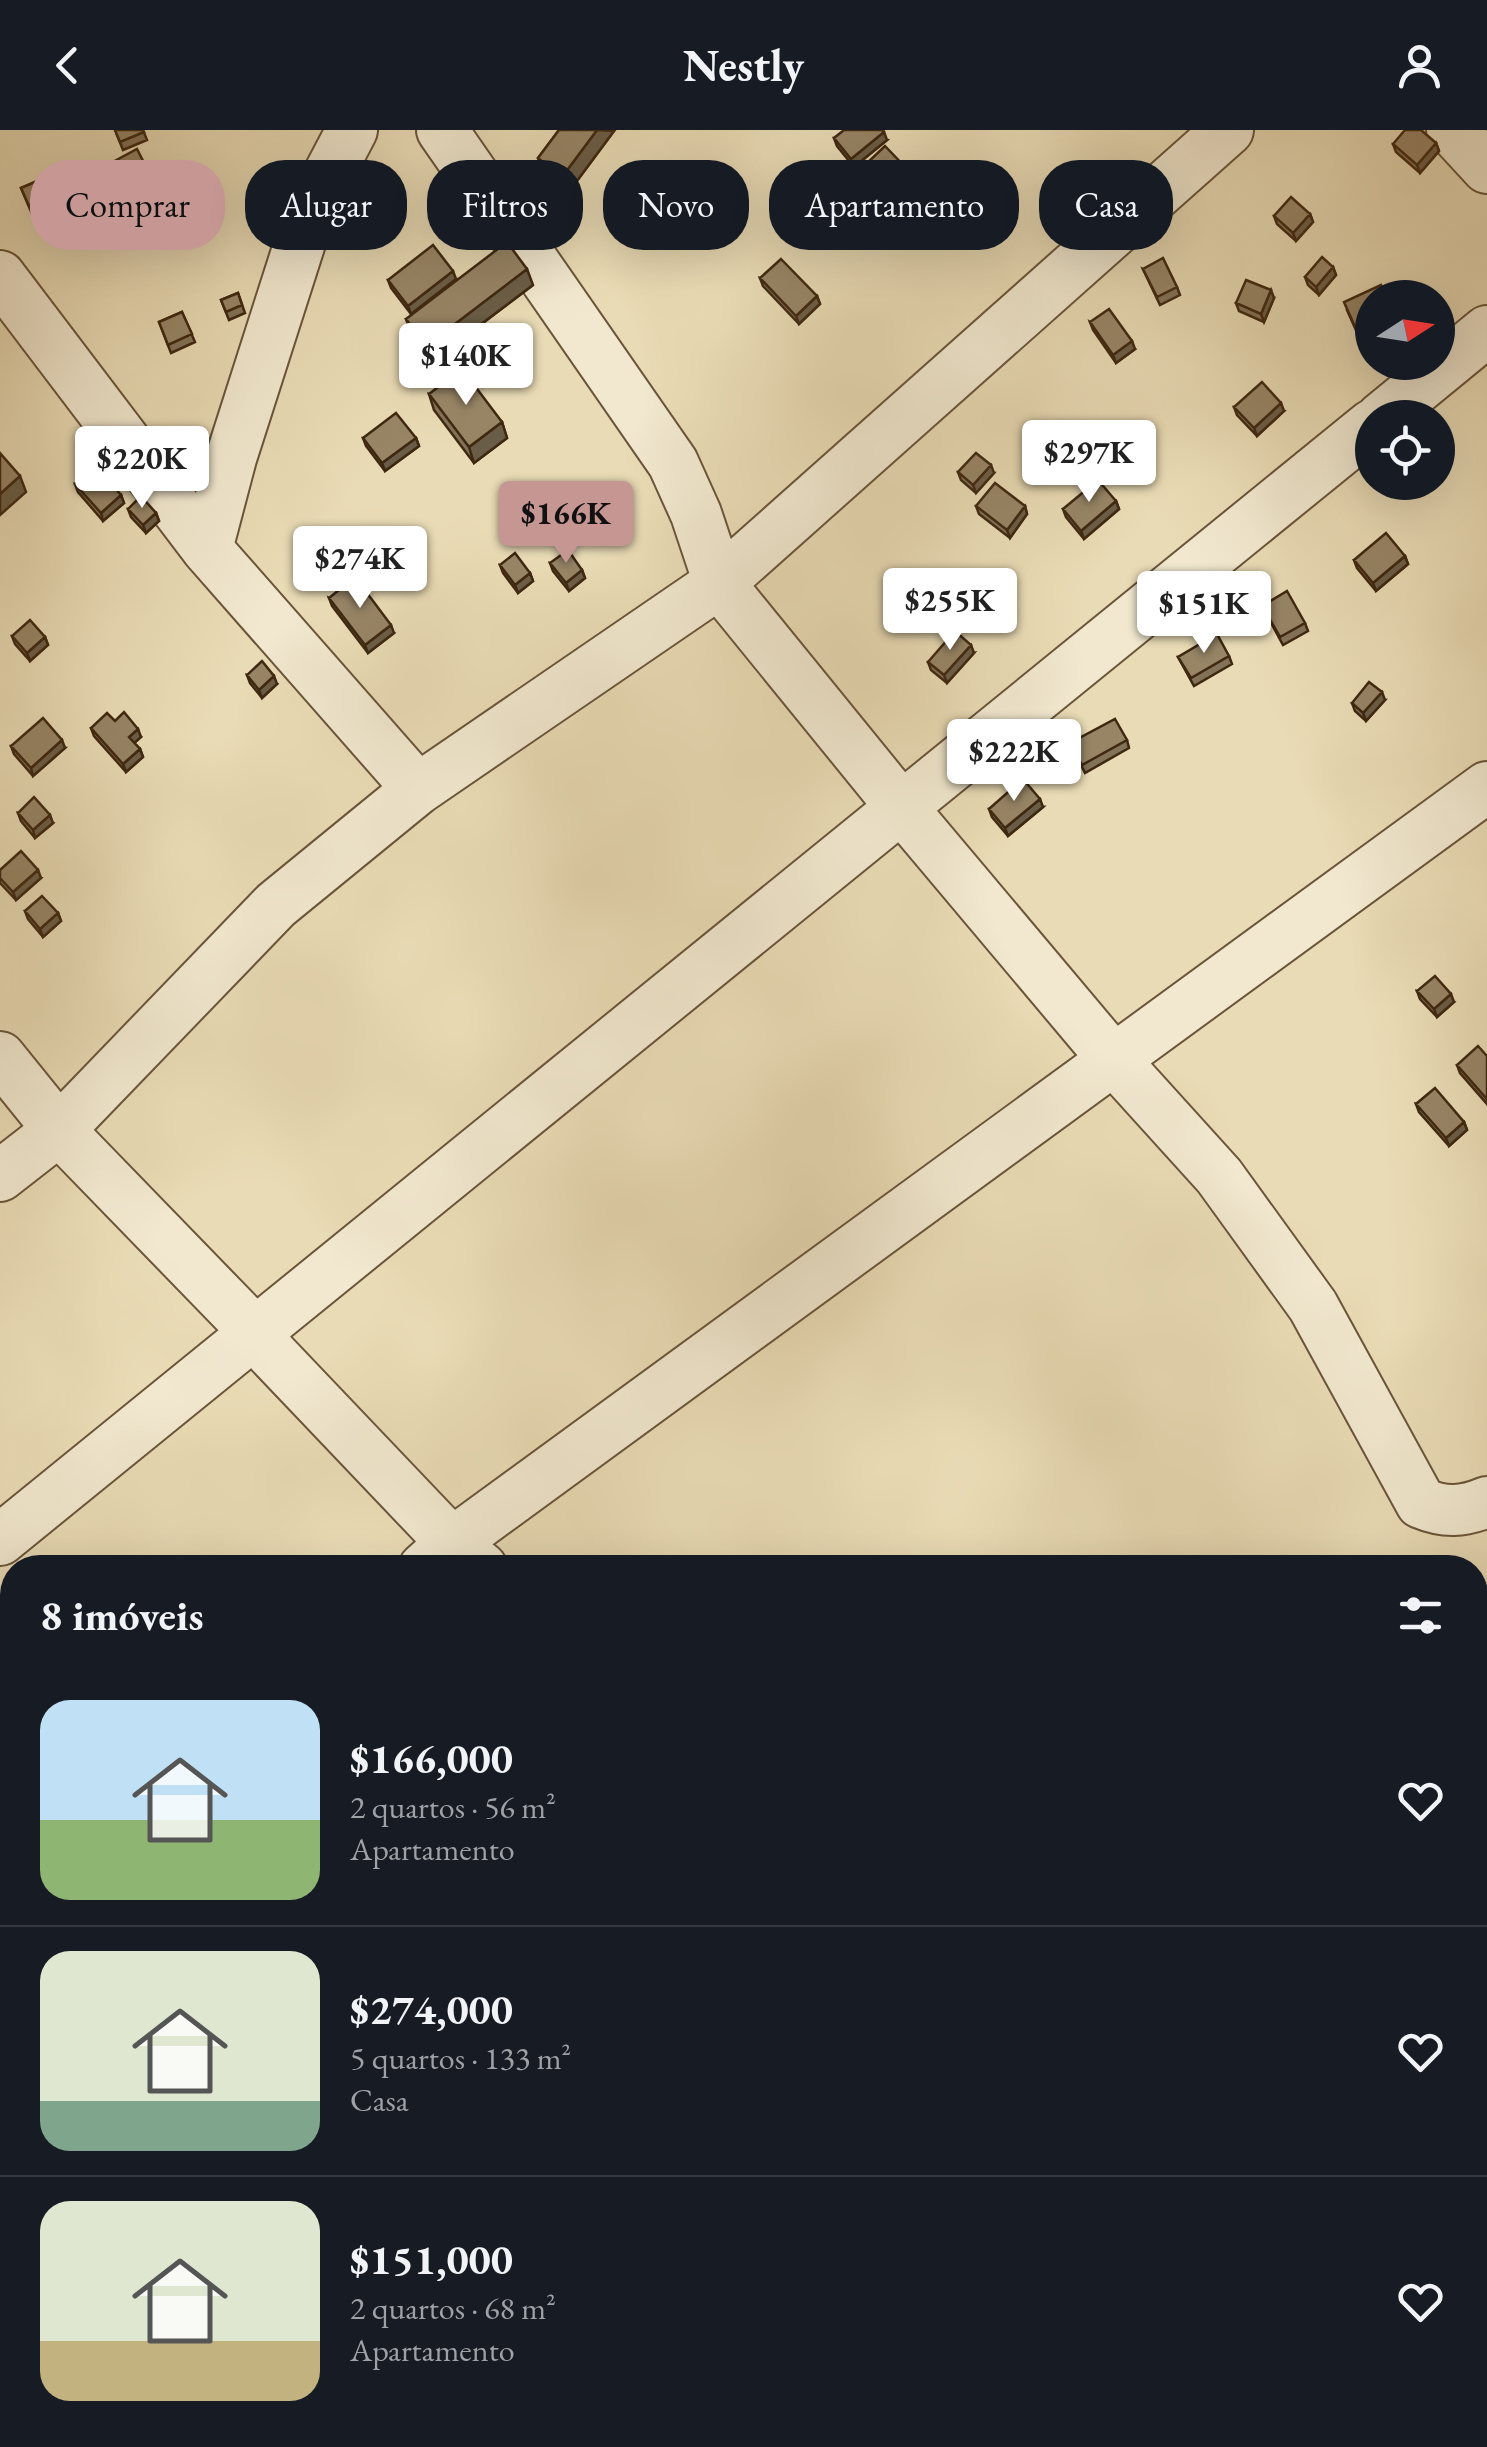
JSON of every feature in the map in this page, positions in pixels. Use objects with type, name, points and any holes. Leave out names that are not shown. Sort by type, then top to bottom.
[{"type":"street","points":[[207,549],[230,458],[311,208],[352,130]]},
{"type":"street","points":[[442,130],[673,463],[696,514],[719,583],[1114,1060],[1219,1176],[1313,1306],[1421,1503],[1442,1512],[1487,1502]]},
{"type":"street","points":[[0,1176],[60,1130],[276,905],[418,789],[719,583],[1228,130]]},
{"type":"street","points":[[1452,130],[1487,168]]},
{"type":"street","points":[[3,288],[207,549],[418,789]]},
{"type":"street","points":[[1403,400],[1487,332]]},
{"type":"street","points":[[0,1540],[1355,438]]},
{"type":"street","points":[[458,1555],[1114,1060],[1487,787]]},
{"type":"street","points":[[0,1057],[60,1130],[256,1332],[449,1555]]},
{"type":"building","points":[[115,130],[143,130],[144,132],[120,142]]},
{"type":"building","points":[[559,130],[597,130],[575,160],[538,158]]},
{"type":"building","points":[[844,130],[884,132],[851,159],[834,138]]},
{"type":"building","points":[[1405,130],[1421,130],[1436,143],[1417,165],[1393,144]]},
{"type":"building","points":[[885,146],[898,160],[870,160]]},
{"type":"building","points":[[137,149],[143,160],[117,160]]},
{"type":"building","points":[[30,184],[30,206],[29,206],[21,188]]},
{"type":"building","points":[[1291,197],[1310,214],[1293,233],[1274,216]]},
{"type":"building","points":[[427,250],[437,250],[453,271],[408,306],[388,280]]},
{"type":"building","points":[[497,250],[513,250],[527,269],[451,327],[455,332],[430,351],[406,319]]},
{"type":"building","points":[[1322,257],[1333,267],[1316,287],[1305,277]]},
{"type":"building","points":[[1163,258],[1177,287],[1157,297],[1143,269]]},
{"type":"building","points":[[781,259],[817,296],[796,316],[760,278]]},
{"type":"building","points":[[1246,280],[1271,290],[1261,314],[1236,303]]},
{"type":"building","points":[[238,293],[242,305],[226,312],[221,300]]},
{"type":"building","points":[[1355,297],[1355,327],[1344,302]]},
{"type":"building","points":[[1109,309],[1132,341],[1113,355],[1090,322]]},
{"type":"building","points":[[182,312],[192,334],[168,345],[159,322]]},
{"type":"building","points":[[462,369],[502,422],[469,447],[429,394]]},
{"type":"building","points":[[1262,382],[1281,403],[1254,428],[1234,407]]},
{"type":"building","points":[[396,413],[416,438],[382,463],[363,438]]},
{"type":"building","points":[[0,453],[20,476],[0,494]]},
{"type":"building","points":[[976,453],[991,465],[973,485],[958,472]]},
{"type":"building","points":[[95,466],[121,495],[101,513],[75,484]]},
{"type":"building","points":[[1098,480],[1116,501],[1081,531],[1063,509]]},
{"type":"building","points":[[995,483],[1025,506],[1007,530],[976,506]]},
{"type":"building","points":[[141,496],[156,513],[143,525],[128,509]]},
{"type":"building","points":[[1386,533],[1405,556],[1373,583],[1354,560]]},
{"type":"building","points":[[568,550],[582,570],[566,583],[550,563]]},
{"type":"building","points":[[515,553],[530,573],[515,585],[500,565]]},
{"type":"building","points":[[355,577],[391,625],[365,645],[329,598]]},
{"type":"building","points":[[1287,591],[1305,623],[1280,637],[1262,606]]},
{"type":"building","points":[[30,620],[45,637],[27,653],[12,636]]},
{"type":"building","points":[[955,631],[971,645],[944,675],[928,662]]},
{"type":"building","points":[[1217,634],[1229,656],[1191,678],[1178,657]]},
{"type":"building","points":[[262,661],[274,676],[259,690],[247,675]]},
{"type":"building","points":[[1369,682],[1382,692],[1363,713],[1352,703]]},
{"type":"building","points":[[124,712],[138,729],[129,737],[140,749],[123,764],[91,728],[107,713],[115,721]]},
{"type":"building","points":[[43,718],[62,740],[31,768],[11,746]]},
{"type":"building","points":[[1115,719],[1127,740],[1082,765],[1070,743]]},
{"type":"building","points":[[1023,779],[1040,799],[1005,828],[989,809]]},
{"type":"building","points":[[34,797],[50,815],[33,830],[18,813]]},
{"type":"building","points":[[21,851],[38,870],[13,892],[0,878],[0,870]]},
{"type":"building","points":[[42,896],[58,913],[40,929],[25,911]]},
{"type":"building","points":[[1435,976],[1451,994],[1434,1009],[1417,991]]},
{"type":"building","points":[[1478,1046],[1487,1056],[1486,1098],[1457,1065]]},
{"type":"building","points":[[1435,1088],[1464,1122],[1446,1138],[1416,1104]]}]
